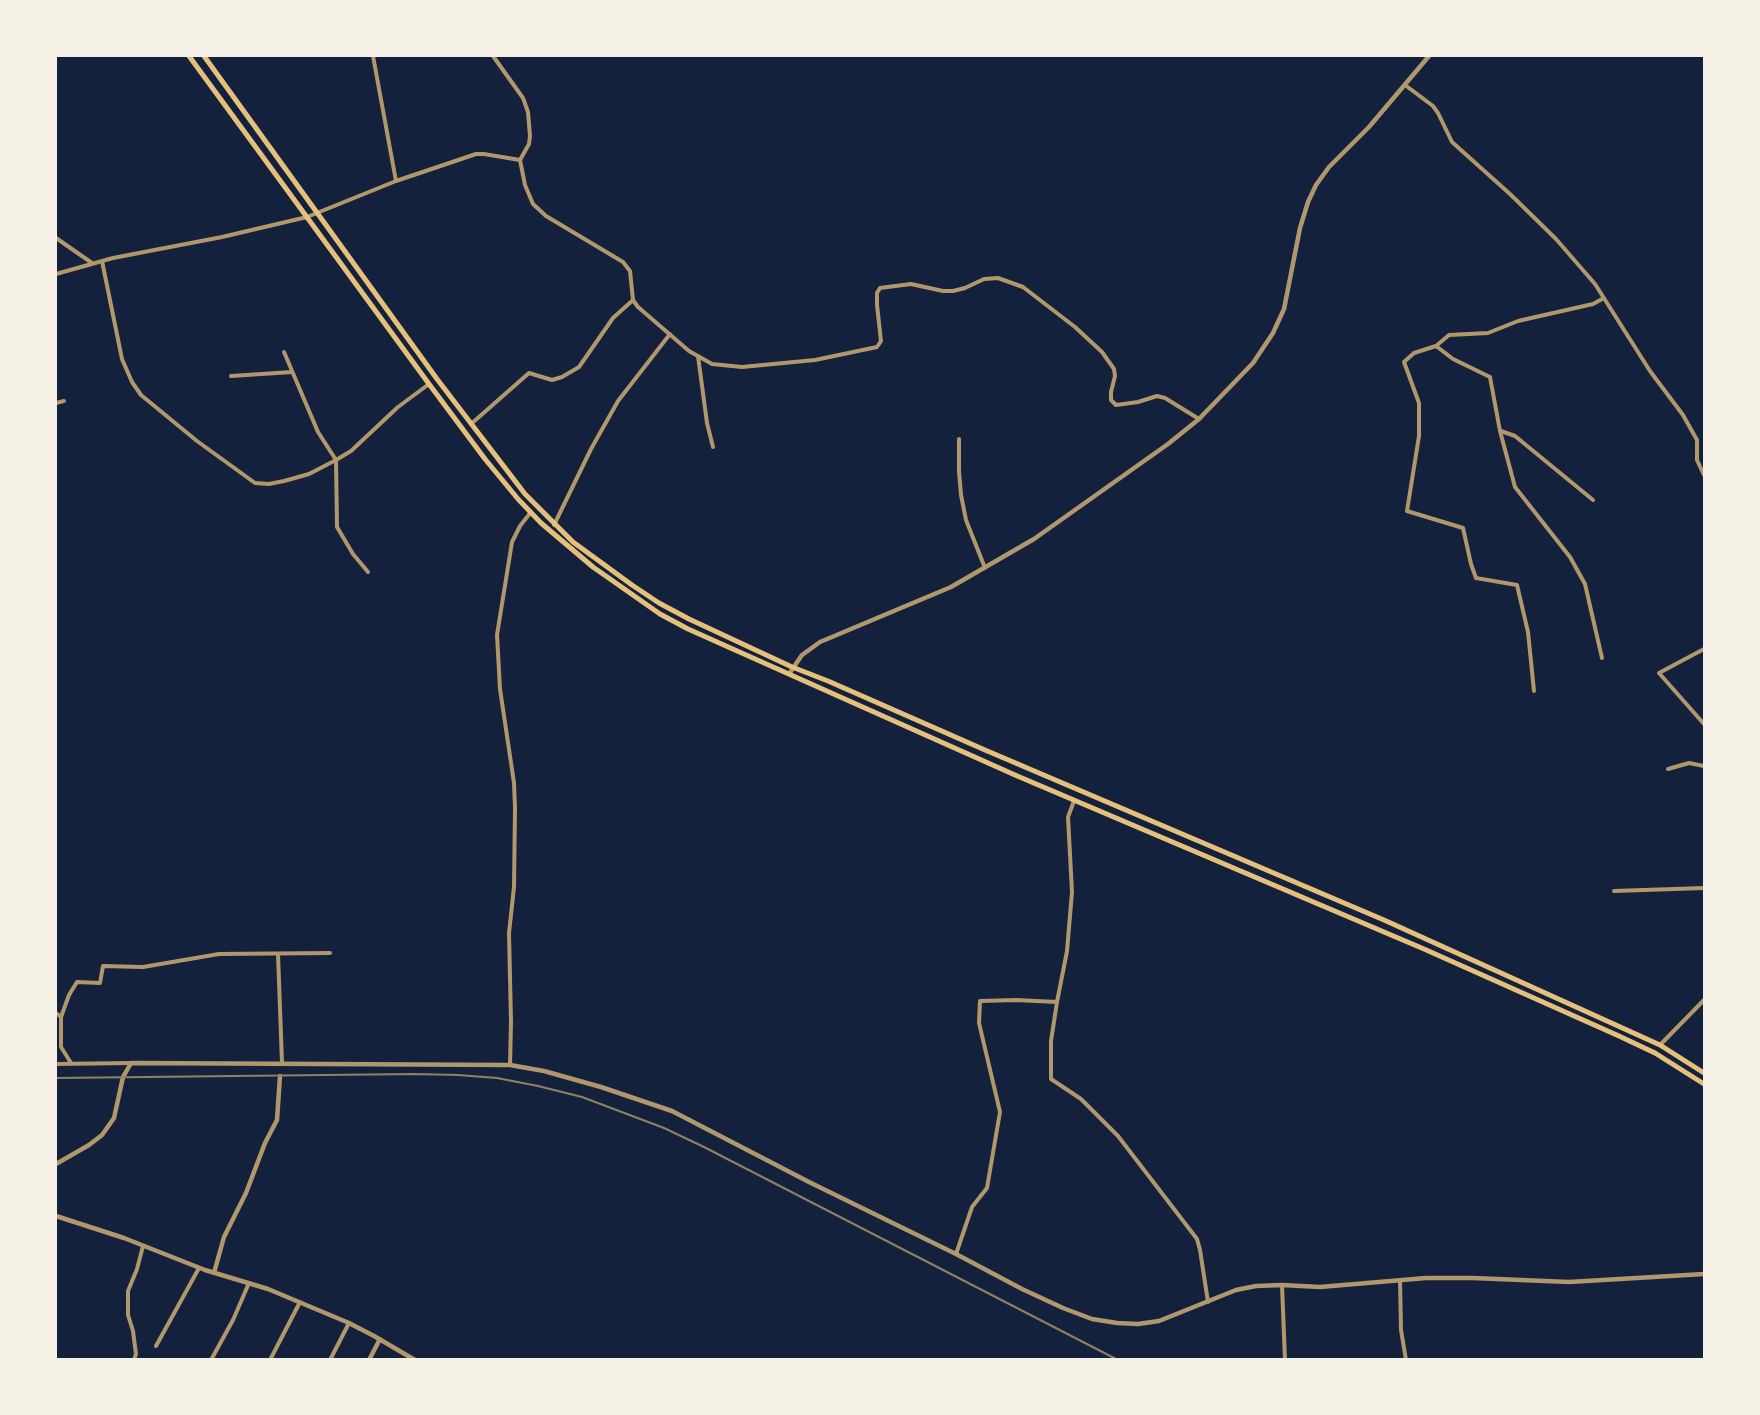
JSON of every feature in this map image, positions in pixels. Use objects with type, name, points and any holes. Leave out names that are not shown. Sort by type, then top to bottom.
[{"type":"main road","points":[[189,56],[429,384],[518,499],[567,546],[660,614],[688,629],[1074,801],[1424,949],[1613,1034],[1655,1053],[1704,1084]]},
{"type":"main road","points":[[204,56],[471,424],[525,494],[554,525],[604,566],[659,603],[792,667],[1384,920],[1617,1024],[1660,1045],[1704,1073]]},
{"type":"main road","points":[[1613,1034],[1617,1024]]},
{"type":"street","points":[[373,56],[396,181]]},
{"type":"street","points":[[493,56],[524,98],[528,112],[529,144],[520,160],[525,185],[533,204],[546,216],[623,262],[630,272],[633,300],[638,307],[689,351],[712,364],[742,367],[815,360],[877,347],[881,342],[877,305],[877,293],[880,288],[911,284],[953,291],[984,279],[998,278],[1023,287],[1075,327],[1102,352],[1114,369],[1111,400],[1116,405],[1157,396],[1165,398],[1198,419]]},
{"type":"street","points":[[789,674],[802,655],[820,642],[951,587],[1034,539],[1168,444],[1198,419],[1253,363],[1273,333],[1284,309],[1300,228],[1316,185],[1329,166],[1369,127],[1429,56]]},
{"type":"street","points":[[1405,85],[1438,113],[1452,142],[1556,239],[1595,284],[1650,372],[1683,415],[1697,440],[1697,460],[1704,475]]},
{"type":"street","points":[[56,274],[93,263],[222,237],[318,214],[396,181],[476,154],[520,160]]},
{"type":"street","points":[[56,238],[93,263]]},
{"type":"street","points":[[102,261],[122,359],[132,382],[141,395],[197,441],[255,483],[269,484],[309,474],[336,460],[351,451],[398,407],[429,384]]},
{"type":"street","points":[[1534,691],[1528,632],[1518,585],[1476,578],[1463,528],[1407,511],[1419,436],[1419,403],[1404,362],[1414,354],[1436,346],[1449,335],[1488,333],[1518,321],[1593,304],[1604,298]]},
{"type":"street","points":[[471,424],[529,373],[552,380],[579,367],[613,318],[633,300]]},
{"type":"street","points":[[554,525],[591,449],[618,401],[670,334]]},
{"type":"street","points":[[1436,346],[1453,359],[1490,377],[1500,431],[1515,487],[1570,557],[1585,584],[1602,658]]},
{"type":"street","points":[[284,352],[318,432],[336,460],[337,527],[353,554],[369,572]]},
{"type":"street","points":[[699,356],[707,423],[713,447]]},
{"type":"street","points":[[231,376],[292,372]]},
{"type":"street","points":[[56,403],[64,401]]},
{"type":"street","points":[[1500,431],[1515,436],[1593,500]]},
{"type":"street","points":[[959,439],[961,487],[966,520],[986,568]]},
{"type":"street","points":[[510,1065],[509,933],[514,887],[515,808],[514,783],[500,689],[497,635],[512,542],[520,526],[531,512]]},
{"type":"street","points":[[1704,649],[1659,674],[1704,724]]},
{"type":"street","points":[[1668,769],[1689,763],[1704,766]]},
{"type":"street","points":[[1074,801],[1068,817],[1072,892],[1066,951],[1051,1041],[1051,1079],[1081,1099],[1118,1136],[1197,1239],[1208,1302]]},
{"type":"street","points":[[1614,891],[1704,888]]},
{"type":"street","points":[[71,1064],[62,1047],[61,1017],[69,995],[77,982],[100,983],[103,966],[143,967],[219,954],[330,953]]},
{"type":"street","points":[[278,954],[282,1063]]},
{"type":"street","points":[[1660,1045],[1704,999]]},
{"type":"street","points":[[956,1254],[972,1207],[987,1188],[1000,1112],[979,1023],[980,1001],[1057,1002]]},
{"type":"street","points":[[56,1013],[61,1017]]},
{"type":"street","points":[[56,1164],[102,1135],[114,1118],[123,1077],[131,1063]]},
{"type":"street","points":[[56,1064],[510,1065],[544,1071],[602,1087],[672,1111],[808,1182],[1053,1304],[1092,1319],[1109,1322],[1138,1324],[1159,1322],[1236,1290],[1256,1286],[1320,1287],[1473,1278],[1569,1282],[1704,1274]]},
{"type":"street","points":[[214,1273],[224,1237],[246,1193],[264,1143],[277,1120],[280,1076]]},
{"type":"street","points":[[56,1216],[199,1268],[268,1289],[349,1323],[415,1359]]},
{"type":"street","points":[[134,1359],[136,1354],[133,1331],[128,1315],[129,1291],[143,1246]]},
{"type":"street","points":[[156,1346],[199,1268]]},
{"type":"street","points":[[1400,1281],[1401,1330],[1406,1359]]},
{"type":"street","points":[[212,1359],[233,1320],[249,1283]]},
{"type":"street","points":[[1282,1285],[1286,1359]]},
{"type":"street","points":[[270,1359],[300,1302]]},
{"type":"street","points":[[330,1359],[349,1323]]},
{"type":"street","points":[[369,1359],[380,1339]]},
{"type":"railway","points":[[56,1078],[458,1075],[497,1078],[582,1097],[664,1128],[704,1147],[1118,1360]]}]
